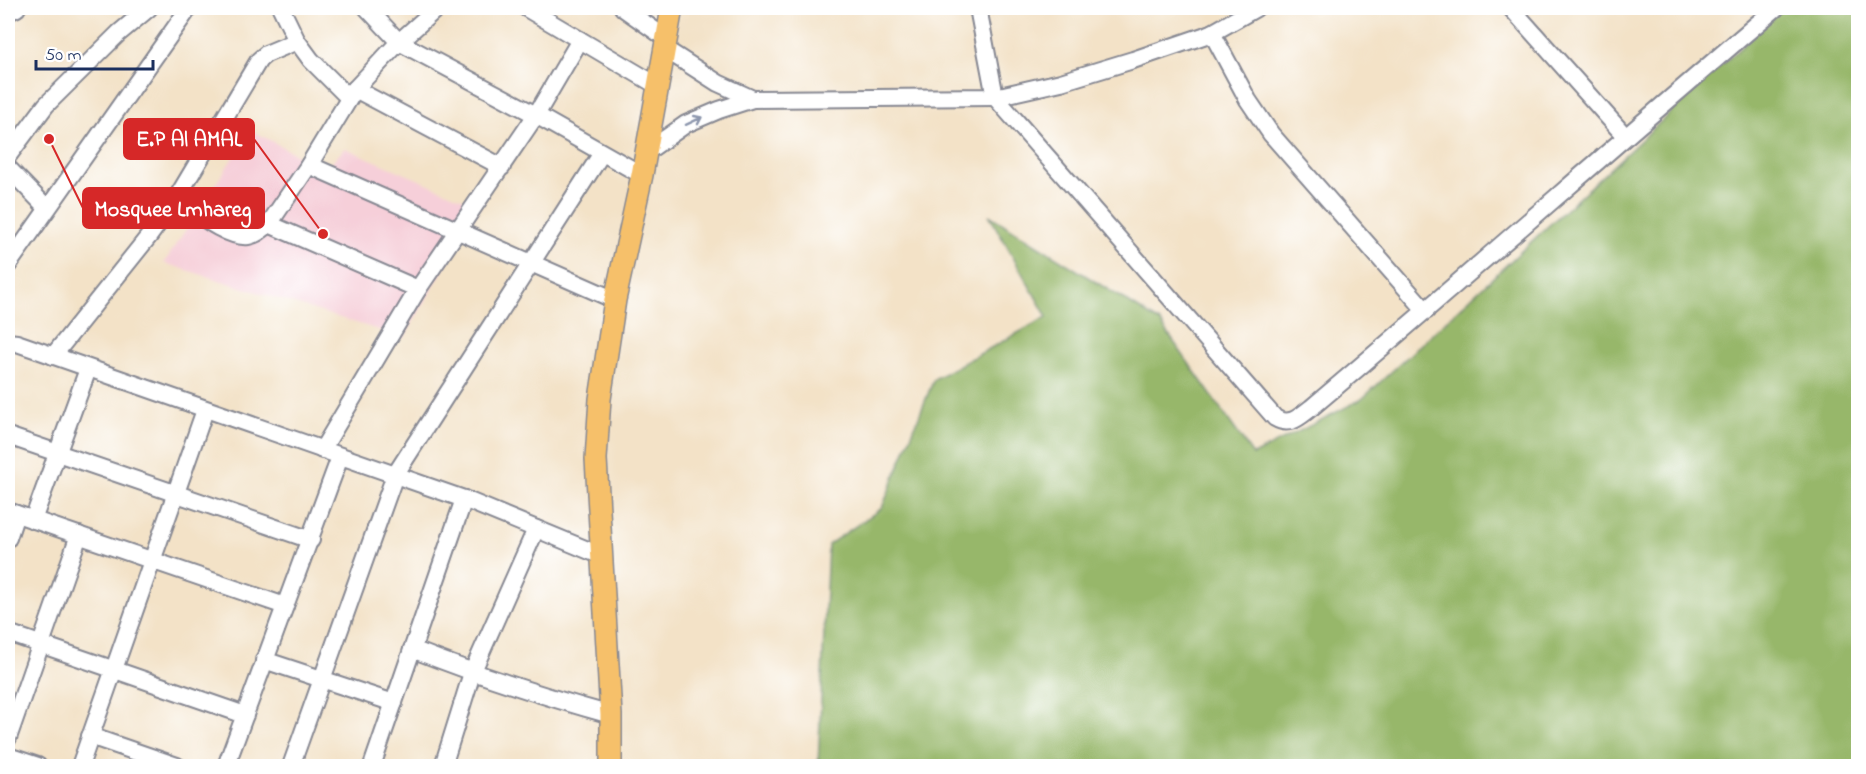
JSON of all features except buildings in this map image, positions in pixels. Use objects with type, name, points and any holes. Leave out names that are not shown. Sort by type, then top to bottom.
[{"type":"main road","points":[[611,766],[611,715],[598,517],[597,438],[600,399],[615,300],[642,175],[672,8]]},
{"type":"street","points":[[8,156],[46,105],[118,33],[149,8]]},
{"type":"street","points":[[8,265],[189,8]]},
{"type":"street","points":[[281,8],[297,41],[322,73],[352,93],[502,167]]},
{"type":"street","points":[[367,8],[399,42],[642,175]]},
{"type":"street","points":[[176,199],[237,236],[250,236],[260,231],[269,224],[309,165],[352,93],[399,42],[437,8]]},
{"type":"street","points":[[526,8],[658,86]]},
{"type":"street","points":[[623,8],[718,83],[753,99]]},
{"type":"street","points":[[978,8],[995,97],[1280,422],[1292,421],[1311,408],[1776,8]]},
{"type":"street","points":[[645,153],[687,124],[753,99],[995,97],[1061,82],[1212,33],[1256,8]]},
{"type":"street","points":[[1511,8],[1625,136]]},
{"type":"street","points":[[1212,33],[1248,100],[1271,134],[1426,311]]},
{"type":"street","points":[[322,450],[418,289],[536,115],[580,39]]},
{"type":"street","points":[[53,356],[176,199],[259,60],[266,54],[297,41]]},
{"type":"street","points":[[291,766],[395,475],[602,153]]},
{"type":"street","points":[[309,165],[615,300]]},
{"type":"street","points":[[8,168],[47,208]]},
{"type":"street","points":[[269,224],[418,289]]},
{"type":"street","points":[[8,342],[395,475],[464,500],[602,556]]},
{"type":"street","points":[[33,520],[88,369]]},
{"type":"street","points":[[80,766],[205,410]]},
{"type":"street","points":[[8,436],[310,540]]},
{"type":"street","points":[[226,766],[340,457]]},
{"type":"street","points":[[372,766],[464,500]]},
{"type":"street","points":[[8,538],[12,513],[285,606]]},
{"type":"street","points":[[443,766],[472,673],[536,529]]},
{"type":"street","points":[[8,738],[79,536]]},
{"type":"street","points":[[8,633],[245,715]]},
{"type":"street","points":[[412,649],[472,673],[611,715]]},
{"type":"street","points":[[264,660],[394,703]]},
{"type":"street","points":[[90,736],[177,766]]},
{"type":"street","points":[[8,756],[38,766]]},
{"type":"shaded area","points":[[251,130],[325,170],[345,148],[480,206],[404,338],[164,263]]},
{"type":"green space","points":[[1783,8],[1858,8],[1858,766],[818,766],[828,545],[882,508],[934,379],[1047,317],[989,215],[1160,322],[1253,455],[1362,399]]},
{"type":"place","name":"Mosquee Lmhareg","points":[[49,139]]},
{"type":"place","name":"E.P Al AMAL","points":[[323,234]]}]
